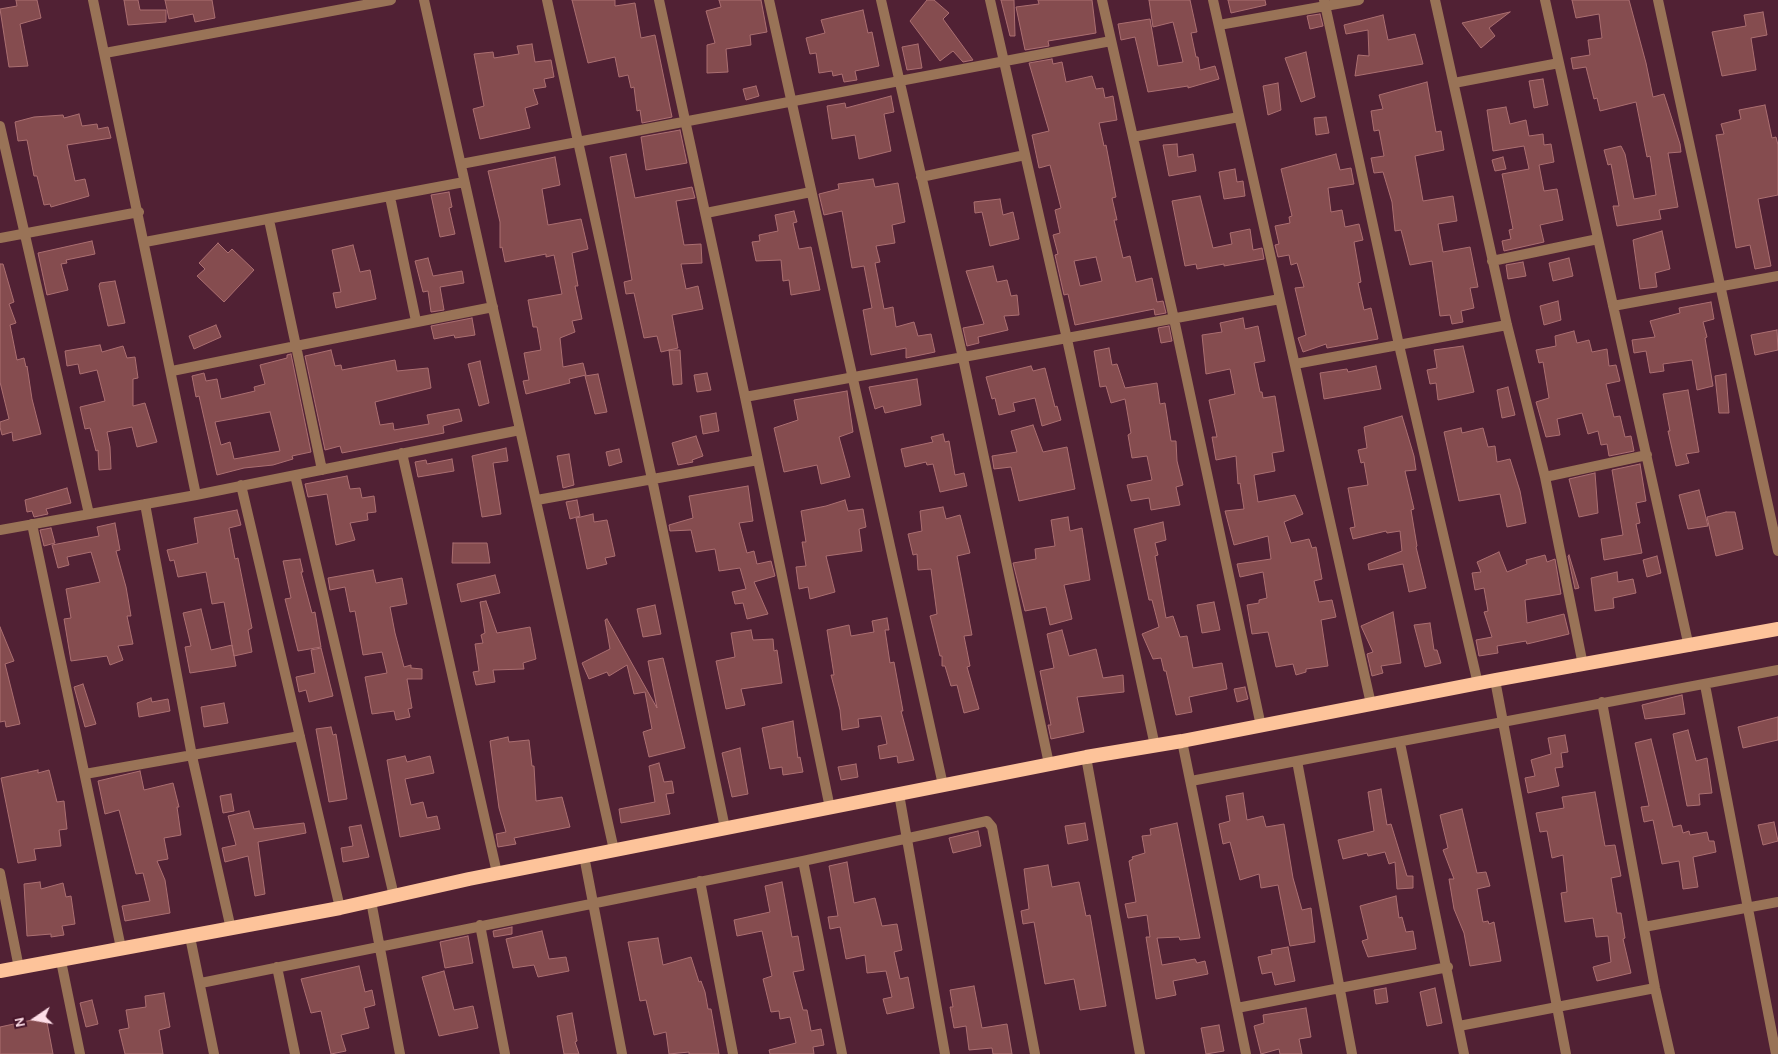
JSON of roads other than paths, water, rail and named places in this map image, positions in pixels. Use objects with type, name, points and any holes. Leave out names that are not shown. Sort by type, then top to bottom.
[{"type":"highway","points":[[0,971],[340,908],[497,873],[1049,764],[1182,741],[1495,680],[1689,647],[1778,629]]},
{"type":"street","points":[[94,0],[172,371],[196,495]]},
{"type":"street","points":[[105,53],[391,0]]},
{"type":"street","points":[[424,0],[614,850]]},
{"type":"street","points":[[547,0],[652,479],[725,828]]},
{"type":"street","points":[[659,0],[746,397],[830,808]]},
{"type":"street","points":[[769,0],[943,785]]},
{"type":"street","points":[[881,0],[963,358],[1049,764]]},
{"type":"street","points":[[990,0],[1067,339],[1155,746]]},
{"type":"street","points":[[1102,0],[1174,319],[1261,726]]},
{"type":"street","points":[[1213,0],[1371,704]]},
{"type":"street","points":[[1219,24],[1325,3],[1359,0]]},
{"type":"street","points":[[1436,0],[1492,261],[1545,477],[1583,665]]},
{"type":"street","points":[[1545,0],[1689,647]]},
{"type":"street","points":[[1658,0],[1722,286],[1778,551]]},
{"type":"street","points":[[1325,3],[1399,346],[1478,684]]},
{"type":"street","points":[[461,164],[900,83],[1111,41]]},
{"type":"street","points":[[1454,83],[1559,64]]},
{"type":"street","points":[[1133,136],[1239,117]]},
{"type":"street","points":[[0,126],[23,234],[89,514]]},
{"type":"street","points":[[921,177],[1025,155]]},
{"type":"street","points":[[145,242],[464,182]]},
{"type":"street","points":[[706,213],[811,192]]},
{"type":"street","points":[[390,197],[416,321]]},
{"type":"street","points":[[0,238],[139,212]]},
{"type":"street","points":[[269,220],[322,470]]},
{"type":"street","points":[[1492,261],[1598,239]]},
{"type":"street","points":[[1613,306],[1778,276]]},
{"type":"street","points":[[746,397],[1280,299]]},
{"type":"street","points":[[172,371],[493,307]]},
{"type":"street","points":[[1295,364],[1507,325]]},
{"type":"street","points":[[0,530],[196,495],[520,430]]},
{"type":"street","points":[[402,453],[497,873]]},
{"type":"street","points":[[1545,477],[1647,455]]},
{"type":"street","points":[[537,500],[758,460]]},
{"type":"street","points":[[295,475],[394,896]]},
{"type":"street","points":[[241,485],[340,908]]},
{"type":"street","points":[[145,504],[192,756],[232,928]]},
{"type":"street","points":[[32,524],[121,948]]},
{"type":"street","points":[[1191,781],[1778,670]]},
{"type":"street","points":[[1495,680],[1566,1054]]},
{"type":"street","points":[[1705,685],[1776,1054]]},
{"type":"street","points":[[1602,702],[1655,988],[1670,1054]]},
{"type":"street","points":[[85,774],[300,736]]},
{"type":"street","points":[[1182,741],[1246,1054]]},
{"type":"street","points":[[1400,743],[1448,967],[1464,1054]]},
{"type":"street","points":[[1086,757],[1140,1054]]},
{"type":"street","points":[[1297,761],[1352,1054]]},
{"type":"street","points":[[899,794],[945,1054]]},
{"type":"street","points":[[201,983],[987,821],[990,823],[1035,1054]]},
{"type":"street","points":[[584,856],[622,1054]]},
{"type":"street","points":[[803,860],[842,1054]]},
{"type":"street","points":[[0,873],[19,968]]},
{"type":"street","points":[[700,881],[733,1054]]},
{"type":"street","points":[[371,901],[400,1054]]},
{"type":"street","points":[[1644,927],[1778,902]]},
{"type":"street","points":[[480,925],[504,1054]]},
{"type":"street","points":[[190,937],[201,983],[214,1054]]},
{"type":"street","points":[[61,960],[80,1054]]},
{"type":"street","points":[[277,967],[295,1054]]},
{"type":"street","points":[[1237,1008],[1448,967]]},
{"type":"street","points":[[1459,1026],[1655,988]]}]
